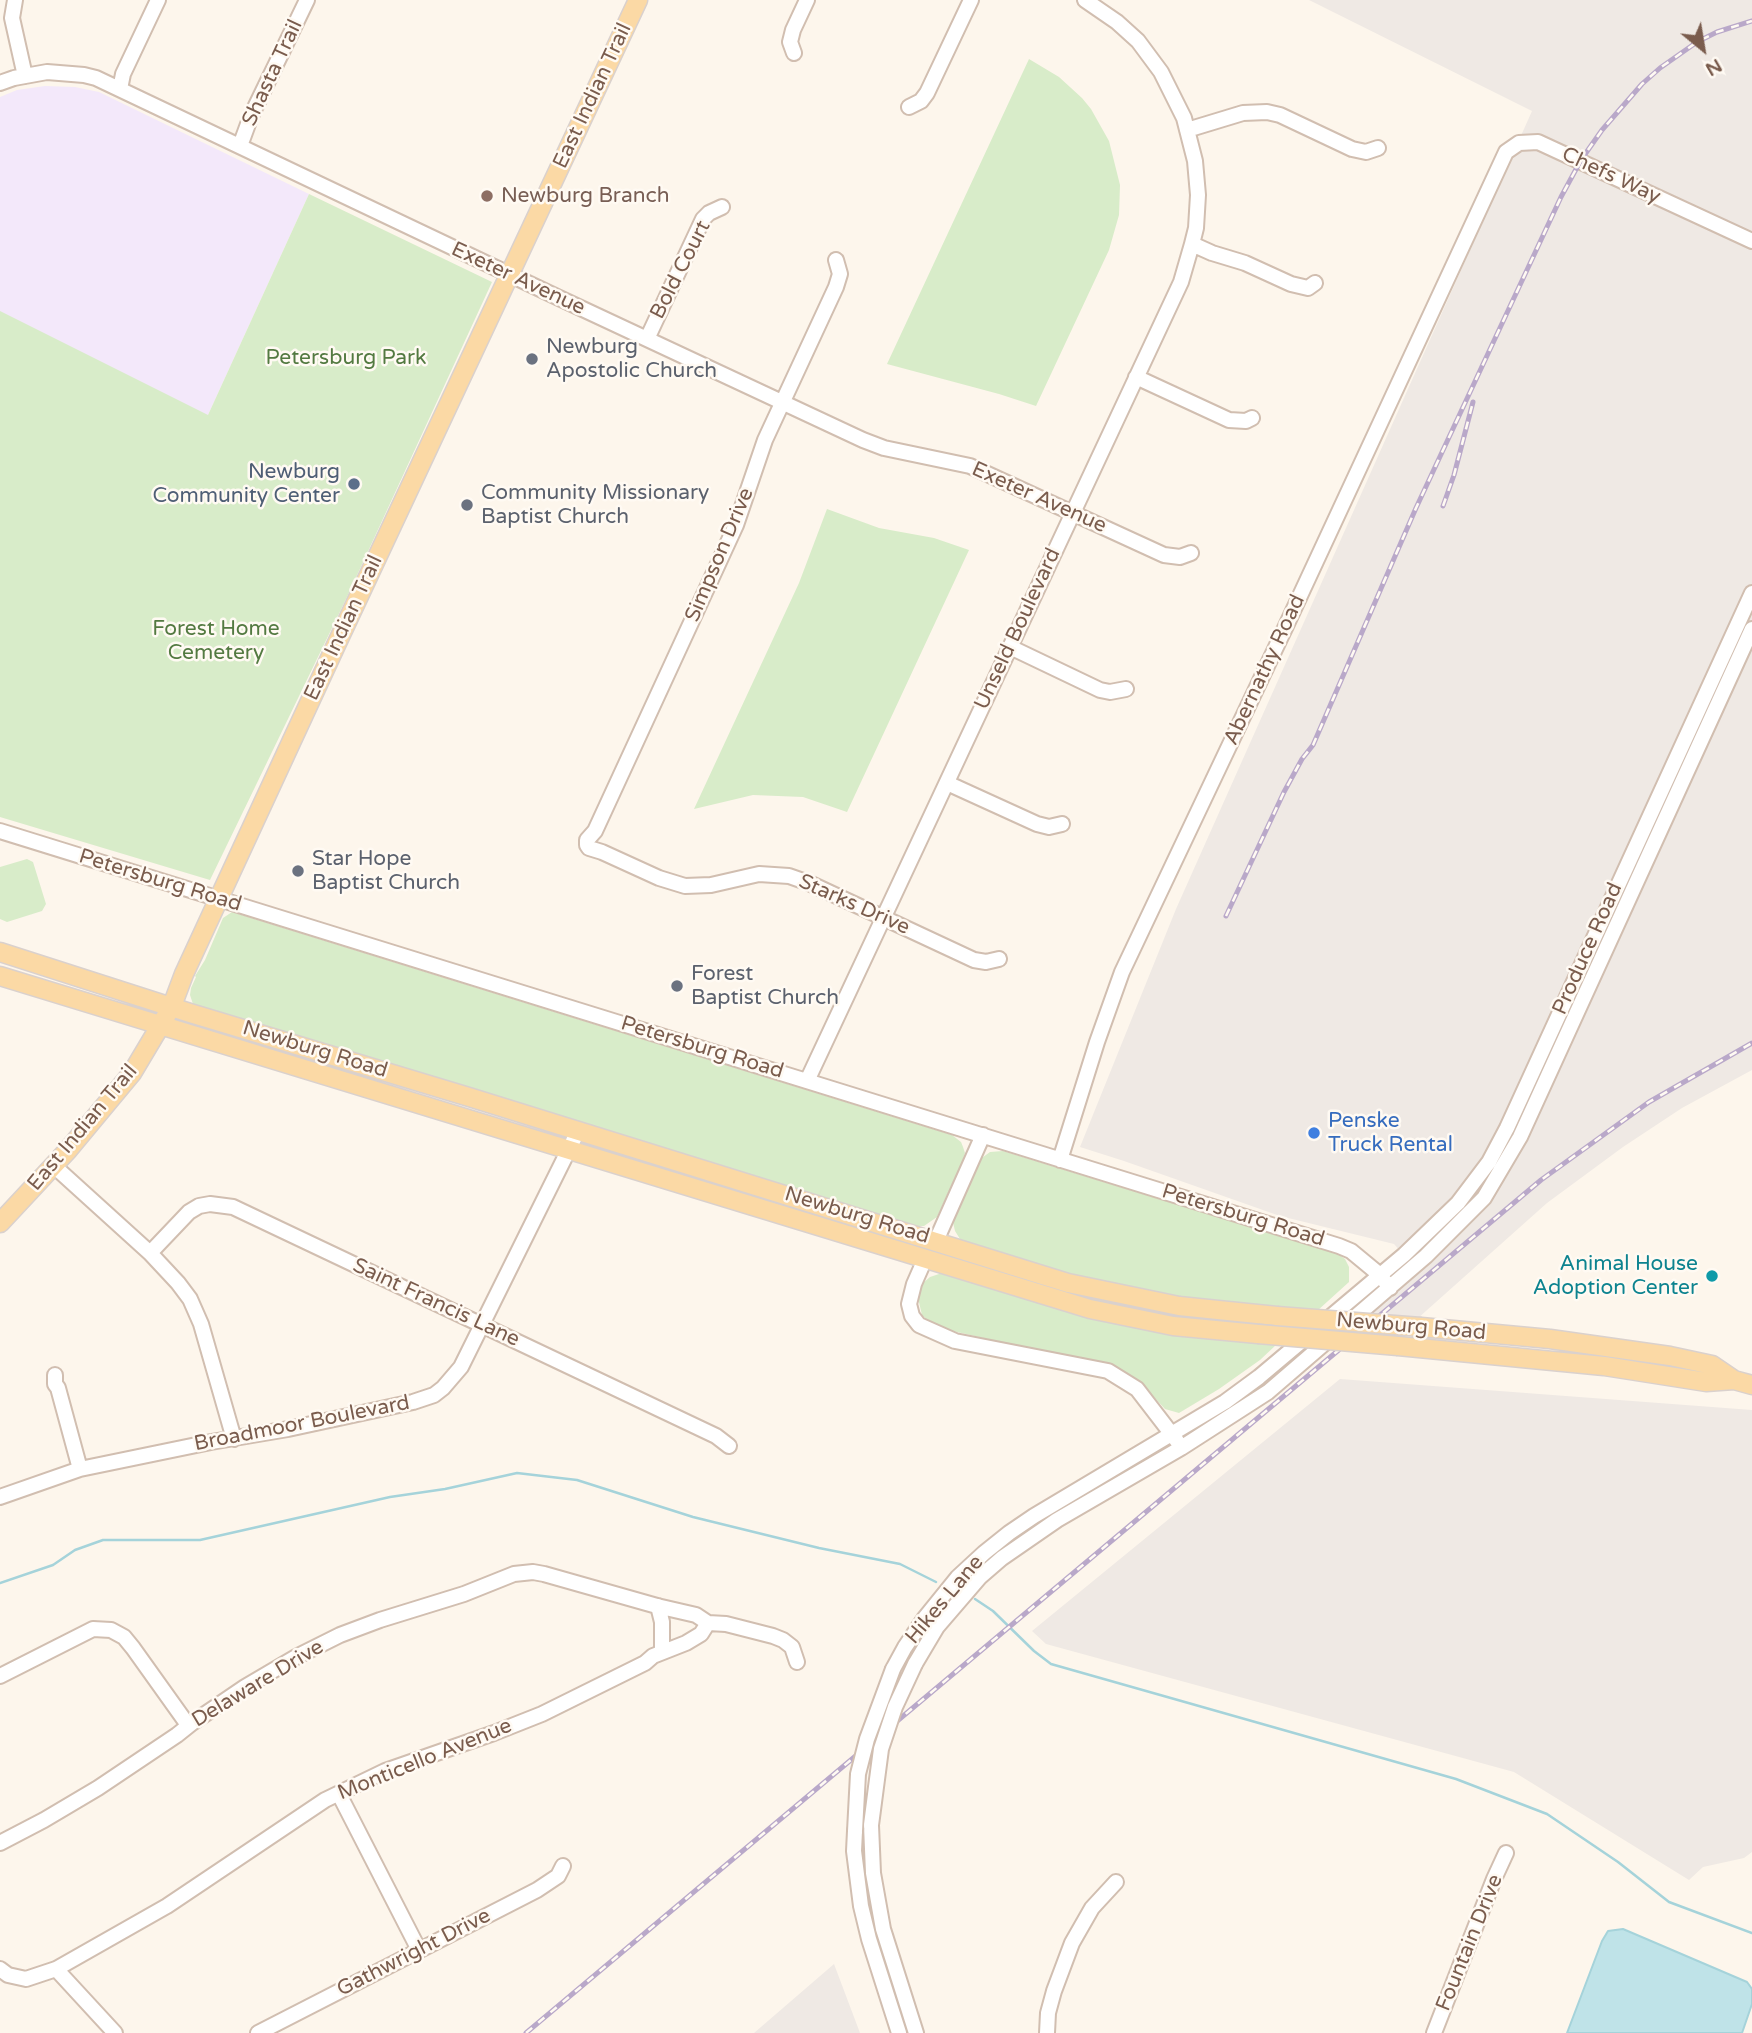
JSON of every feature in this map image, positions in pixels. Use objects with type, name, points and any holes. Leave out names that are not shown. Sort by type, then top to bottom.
[{"type":"main road","name":"East Indian Trail","points":[[0,1223],[54,1166],[132,1073],[162,1026],[218,899],[638,0]]},
{"type":"main road","name":"Newburg Road","points":[[0,952],[1068,1283],[1179,1307],[1550,1339],[1622,1348],[1712,1365],[1734,1380],[1752,1385]]},
{"type":"main road","name":"Newburg Road","points":[[0,976],[1090,1309],[1173,1326],[1604,1366],[1706,1382],[1734,1380]]},
{"type":"street","points":[[15,0],[12,18],[25,76]]},
{"type":"street","points":[[120,89],[123,75],[159,0]]},
{"type":"street","name":"Shasta Trail","points":[[240,146],[251,116],[307,0]]},
{"type":"street","points":[[794,53],[790,42],[807,0]]},
{"type":"street","points":[[909,107],[921,101],[927,93],[971,0]]},
{"type":"street","name":"Unseld Boulevard","points":[[807,1081],[1181,282],[1192,244],[1198,194],[1195,161],[1187,130],[1170,87],[1138,41],[1117,22],[1085,0]]},
{"type":"street","name":"Exeter Avenue","points":[[0,83],[47,72],[84,75],[120,89],[509,275],[884,449],[971,466],[1164,555],[1180,557],[1191,552]]},
{"type":"street","points":[[1187,130],[1243,113],[1267,112],[1280,115],[1352,149],[1366,152],[1378,148]]},
{"type":"street","name":"Chefs Way","points":[[1489,187],[1511,147],[1525,141],[1538,142],[1752,241]]},
{"type":"street","name":"Abernathy Road","points":[[1060,1160],[1122,972],[1281,639],[1489,187]]},
{"type":"street","name":"Bold Court","points":[[647,339],[703,219],[722,207]]},
{"type":"street","points":[[1192,244],[1245,263],[1291,284],[1308,288],[1315,283]]},
{"type":"street","name":"Simpson Drive","points":[[587,845],[587,840],[594,831],[726,550],[765,440],[836,287],[840,274],[836,260]]},
{"type":"street","points":[[1136,377],[1229,420],[1246,421],[1252,418]]},
{"type":"street","name":"Produce Road","points":[[1381,1275],[1447,1215],[1489,1162],[1533,1072],[1752,593]]},
{"type":"street","name":"Produce Road","points":[[1390,1287],[1426,1256],[1483,1198],[1509,1156],[1752,629]]},
{"type":"street","points":[[1010,648],[1100,690],[1110,692],[1126,689]]},
{"type":"street","points":[[947,783],[1037,824],[1049,827],[1062,824]]},
{"type":"street","name":"Petersburg Road","points":[[0,831],[1339,1246],[1351,1251],[1381,1275],[1390,1287]]},
{"type":"street","name":"Starks Drive","points":[[587,845],[659,878],[685,886],[710,885],[759,874],[789,876],[974,960],[986,962],[999,959]]},
{"type":"street","name":"Broadmoor Boulevard","points":[[0,1497],[80,1469],[413,1402],[434,1395],[461,1367],[578,1131]]},
{"type":"street","points":[[936,1241],[983,1135]]},
{"type":"street","points":[[54,1166],[150,1253],[178,1283],[197,1312],[234,1439]]},
{"type":"street","name":"Saint Francis Lane","points":[[150,1253],[189,1212],[199,1206],[225,1205],[716,1436],[729,1446]]},
{"type":"street","points":[[925,1259],[909,1304],[912,1316],[919,1325],[955,1341],[1108,1371],[1137,1389],[1181,1448]]},
{"type":"street","name":"Hikes Lane","points":[[900,2033],[869,1939],[854,1851],[861,1762],[870,1728],[893,1669],[905,1647],[958,1577],[1009,1533],[1225,1402],[1381,1275]]},
{"type":"street","name":"Hikes Lane","points":[[916,2033],[883,1929],[873,1873],[872,1825],[881,1749],[895,1707],[915,1664],[937,1627],[980,1577],[1002,1558],[1058,1520],[1241,1411],[1268,1392],[1390,1287]]},
{"type":"street","points":[[55,1375],[55,1384],[80,1469]]},
{"type":"street","name":"Delaware Drive","points":[[0,1843],[44,1821],[98,1788],[245,1687],[286,1663],[380,1620],[464,1594],[514,1574],[544,1574],[696,1615],[708,1623],[726,1624],[783,1640],[792,1647],[797,1662]]},
{"type":"street","points":[[658,1606],[663,1630],[662,1652]]},
{"type":"street","name":"Monticello Avenue","points":[[0,1969],[8,1975],[26,1979],[55,1969],[167,1906],[304,1814],[339,1794],[385,1771],[542,1714],[701,1634],[708,1623]]},
{"type":"street","points":[[0,1676],[93,1629],[111,1630],[128,1642],[188,1725]]},
{"type":"street","points":[[339,1794],[419,1950]]},
{"type":"street","name":"Fountain Drive","points":[[1434,2033],[1506,1853]]},
{"type":"street","name":"Gathwright Drive","points":[[258,2033],[551,1882],[563,1866]]},
{"type":"street","points":[[1047,2033],[1048,2013],[1072,1943],[1092,1908],[1116,1882]]},
{"type":"street","points":[[55,1969],[115,2033]]},
{"type":"shaded area","points":[[1309,0],[1752,0],[1752,1070],[1682,1108],[1547,1203],[1417,1319],[1367,1315],[1419,1272],[1394,1244],[1280,1216],[1080,1147],[1176,909],[1532,111]]},
{"type":"shaded area","points":[[45,86],[75,87],[99,92],[309,194],[208,415],[0,817],[0,97],[17,90]]},
{"type":"shaded area","points":[[1340,1379],[1752,1410],[1752,1852],[1744,1858],[1703,1867],[1689,1880],[1514,1772],[1046,1644],[1032,1631]]},
{"type":"shaded area","points":[[834,1964],[860,2033],[754,2033]]},
{"type":"green space","points":[[1029,59],[1059,77],[1091,109],[1109,141],[1120,185],[1119,215],[1109,250],[1036,406],[887,364]]},
{"type":"green space","name":"Petersburg Park","points":[[309,194],[492,282],[347,597],[210,880],[0,817],[0,311],[208,415]]},
{"type":"green space","points":[[827,509],[879,528],[934,538],[969,550],[847,812],[803,797],[753,795],[694,809],[799,583]]},
{"type":"green space","points":[[27,859],[33,862],[46,904],[42,911],[7,922],[0,919],[0,867]]},
{"type":"green space","points":[[232,912],[952,1135],[963,1147],[965,1153],[962,1162],[937,1217],[924,1226],[908,1226],[232,1018],[193,1004],[190,995],[195,976],[223,918]]},
{"type":"green space","points":[[1003,1151],[1338,1254],[1345,1259],[1349,1267],[1349,1282],[1317,1311],[1154,1296],[1074,1277],[965,1243],[955,1231],[952,1218],[979,1160],[990,1152]]},
{"type":"green space","points":[[959,1254],[1268,1324],[1271,1327],[1207,1324],[1114,1308],[956,1262]]},
{"type":"green space","points":[[942,1273],[1191,1336],[1276,1345],[1219,1389],[1179,1413],[1165,1409],[1141,1383],[1116,1368],[935,1327],[922,1315],[918,1298],[923,1283]]},
{"type":"water","points":[[1623,1929],[1747,1982],[1752,1989],[1752,2004],[1742,2033],[1567,2033],[1602,1941],[1608,1931]]},
{"type":"waterway","points":[[0,1583],[53,1565],[75,1550],[103,1540],[200,1540],[390,1497],[445,1489],[517,1473],[577,1480],[693,1517],[819,1548],[900,1564],[936,1582]]},
{"type":"waterway","points":[[975,1599],[993,1611],[1051,1664],[1456,1779],[1547,1814],[1618,1862],[1669,1902],[1752,1933]]},
{"type":"railway","points":[[1226,916],[1284,792],[1313,745],[1416,508],[1561,197],[1581,160],[1602,130],[1642,84],[1660,68],[1697,42],[1717,32],[1752,21]]},
{"type":"railway","points":[[1443,506],[1473,402]]},
{"type":"railway","points":[[526,2033],[1541,1180],[1649,1102],[1752,1043]]},
{"type":"place","name":"Newburg Branch","points":[[487,196]]},
{"type":"place","name":"Newburg Apostolic Church","points":[[532,359]]},
{"type":"place","name":"Newburg Community Center","points":[[354,484]]},
{"type":"place","name":"Community Missionary Baptist Church","points":[[467,505]]},
{"type":"place","name":"Star Hope Baptist Church","points":[[298,871]]},
{"type":"place","name":"Forest Baptist Church","points":[[677,986]]},
{"type":"place","name":"Penske Truck Rental","points":[[1314,1133]]},
{"type":"place","name":"Animal House Adoption Center","points":[[1712,1276]]},
{"type":"park label","name":"Forest Home Cemetery","points":[[216,641]]}]
